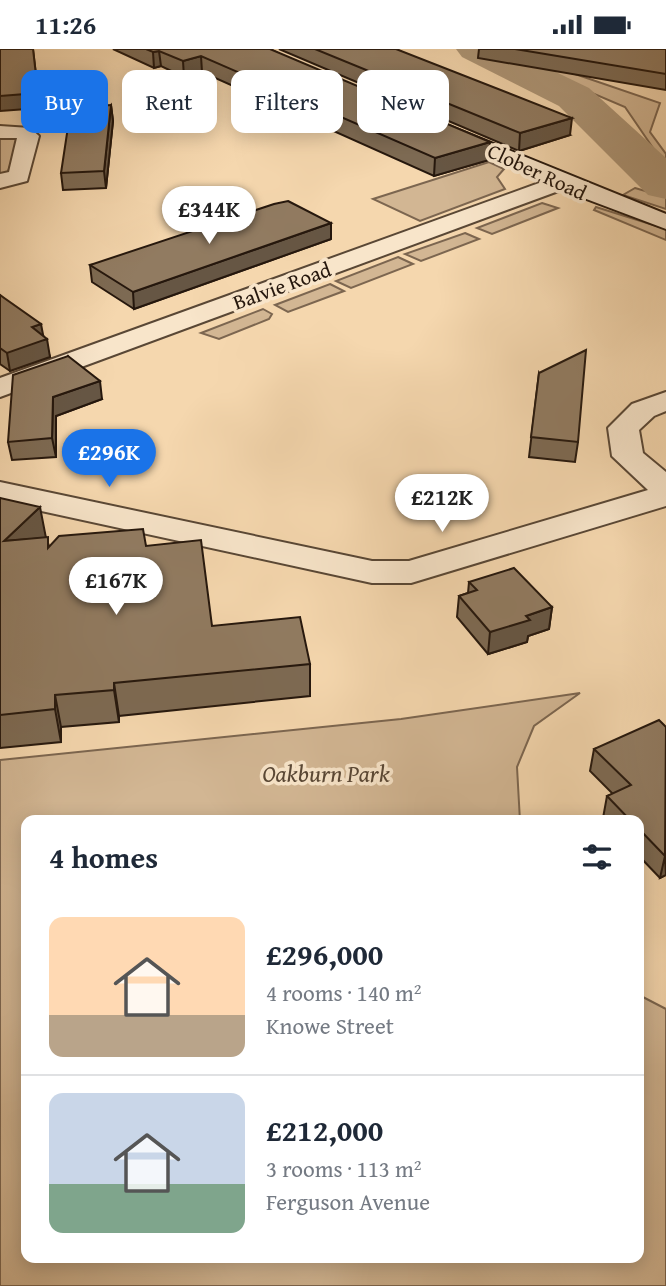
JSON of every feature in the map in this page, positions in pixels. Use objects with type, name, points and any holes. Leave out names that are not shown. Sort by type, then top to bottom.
[{"type":"street","points":[[0,132],[23,132],[28,136],[19,176],[0,181]]},
{"type":"street","name":"Clober Road","points":[[449,132],[564,181],[594,198],[666,222]]},
{"type":"street","name":"Balvie Road","points":[[0,388],[564,181]]},
{"type":"street","points":[[666,401],[643,410],[623,428],[628,456],[666,489]]},
{"type":"street","points":[[0,492],[372,572],[411,572],[666,495]]},
{"type":"green space","points":[[503,55],[575,74],[660,103],[650,132],[666,154],[666,167],[625,107]]},
{"type":"green space","points":[[0,134],[19,140],[7,174],[0,177]]},
{"type":"green space","points":[[489,162],[504,169],[497,177],[505,189],[420,221],[373,199]]},
{"type":"green space","points":[[635,188],[666,197],[666,209],[623,195]]},
{"type":"green space","points":[[542,203],[558,208],[492,234],[477,228]]},
{"type":"green space","points":[[596,207],[666,229],[666,240],[594,210]]},
{"type":"green space","points":[[465,233],[479,239],[421,261],[405,254]]},
{"type":"green space","points":[[398,257],[413,264],[351,288],[336,281]]},
{"type":"green space","points":[[330,284],[344,291],[288,312],[275,305]]},
{"type":"green space","points":[[263,309],[272,314],[269,319],[219,339],[201,333]]},
{"type":"green space","name":"Oakburn Park","points":[[580,693],[534,726],[517,767],[520,815],[21,815],[21,1263],[644,1263],[644,998],[666,1009],[666,1286],[0,1286],[0,760],[401,719]]},
{"type":"building","points":[[0,49],[33,49],[35,70],[21,70],[21,94],[0,96]]},
{"type":"building","points":[[146,49],[270,49],[320,70],[233,70],[201,56],[183,61],[159,51]]},
{"type":"building","points":[[315,49],[396,49],[572,118],[520,133],[449,104],[449,70],[366,70]]},
{"type":"building","points":[[515,49],[666,49],[666,74]]},
{"type":"building","points":[[343,80],[357,86],[357,124],[343,118]]},
{"type":"building","points":[[108,105],[111,105],[104,171],[61,173],[67,133],[108,133]]},
{"type":"building","points":[[449,125],[490,142],[435,158],[378,133],[449,133]]},
{"type":"building","points":[[288,201],[331,223],[133,292],[90,265],[274,204]]},
{"type":"building","points":[[0,295],[41,324],[32,327],[47,339],[7,353],[0,348]]},
{"type":"building","points":[[586,350],[578,442],[531,437],[539,373]]},
{"type":"building","points":[[68,356],[100,381],[53,397],[52,438],[8,442],[13,375]]},
{"type":"building","points":[[0,498],[40,507],[4,541],[48,537],[48,548],[59,536],[143,529],[146,546],[201,540],[212,626],[300,617],[310,664],[114,683],[114,690],[55,695],[55,709],[0,715]]},
{"type":"building","points":[[514,568],[552,607],[526,616],[530,620],[490,632],[459,596],[477,590],[469,582]]},
{"type":"building","points":[[659,720],[666,727],[665,856],[644,834],[644,815],[625,815],[607,796],[631,785],[594,749]]},
{"type":"waterway","points":[[476,49],[574,97],[666,184]]}]
